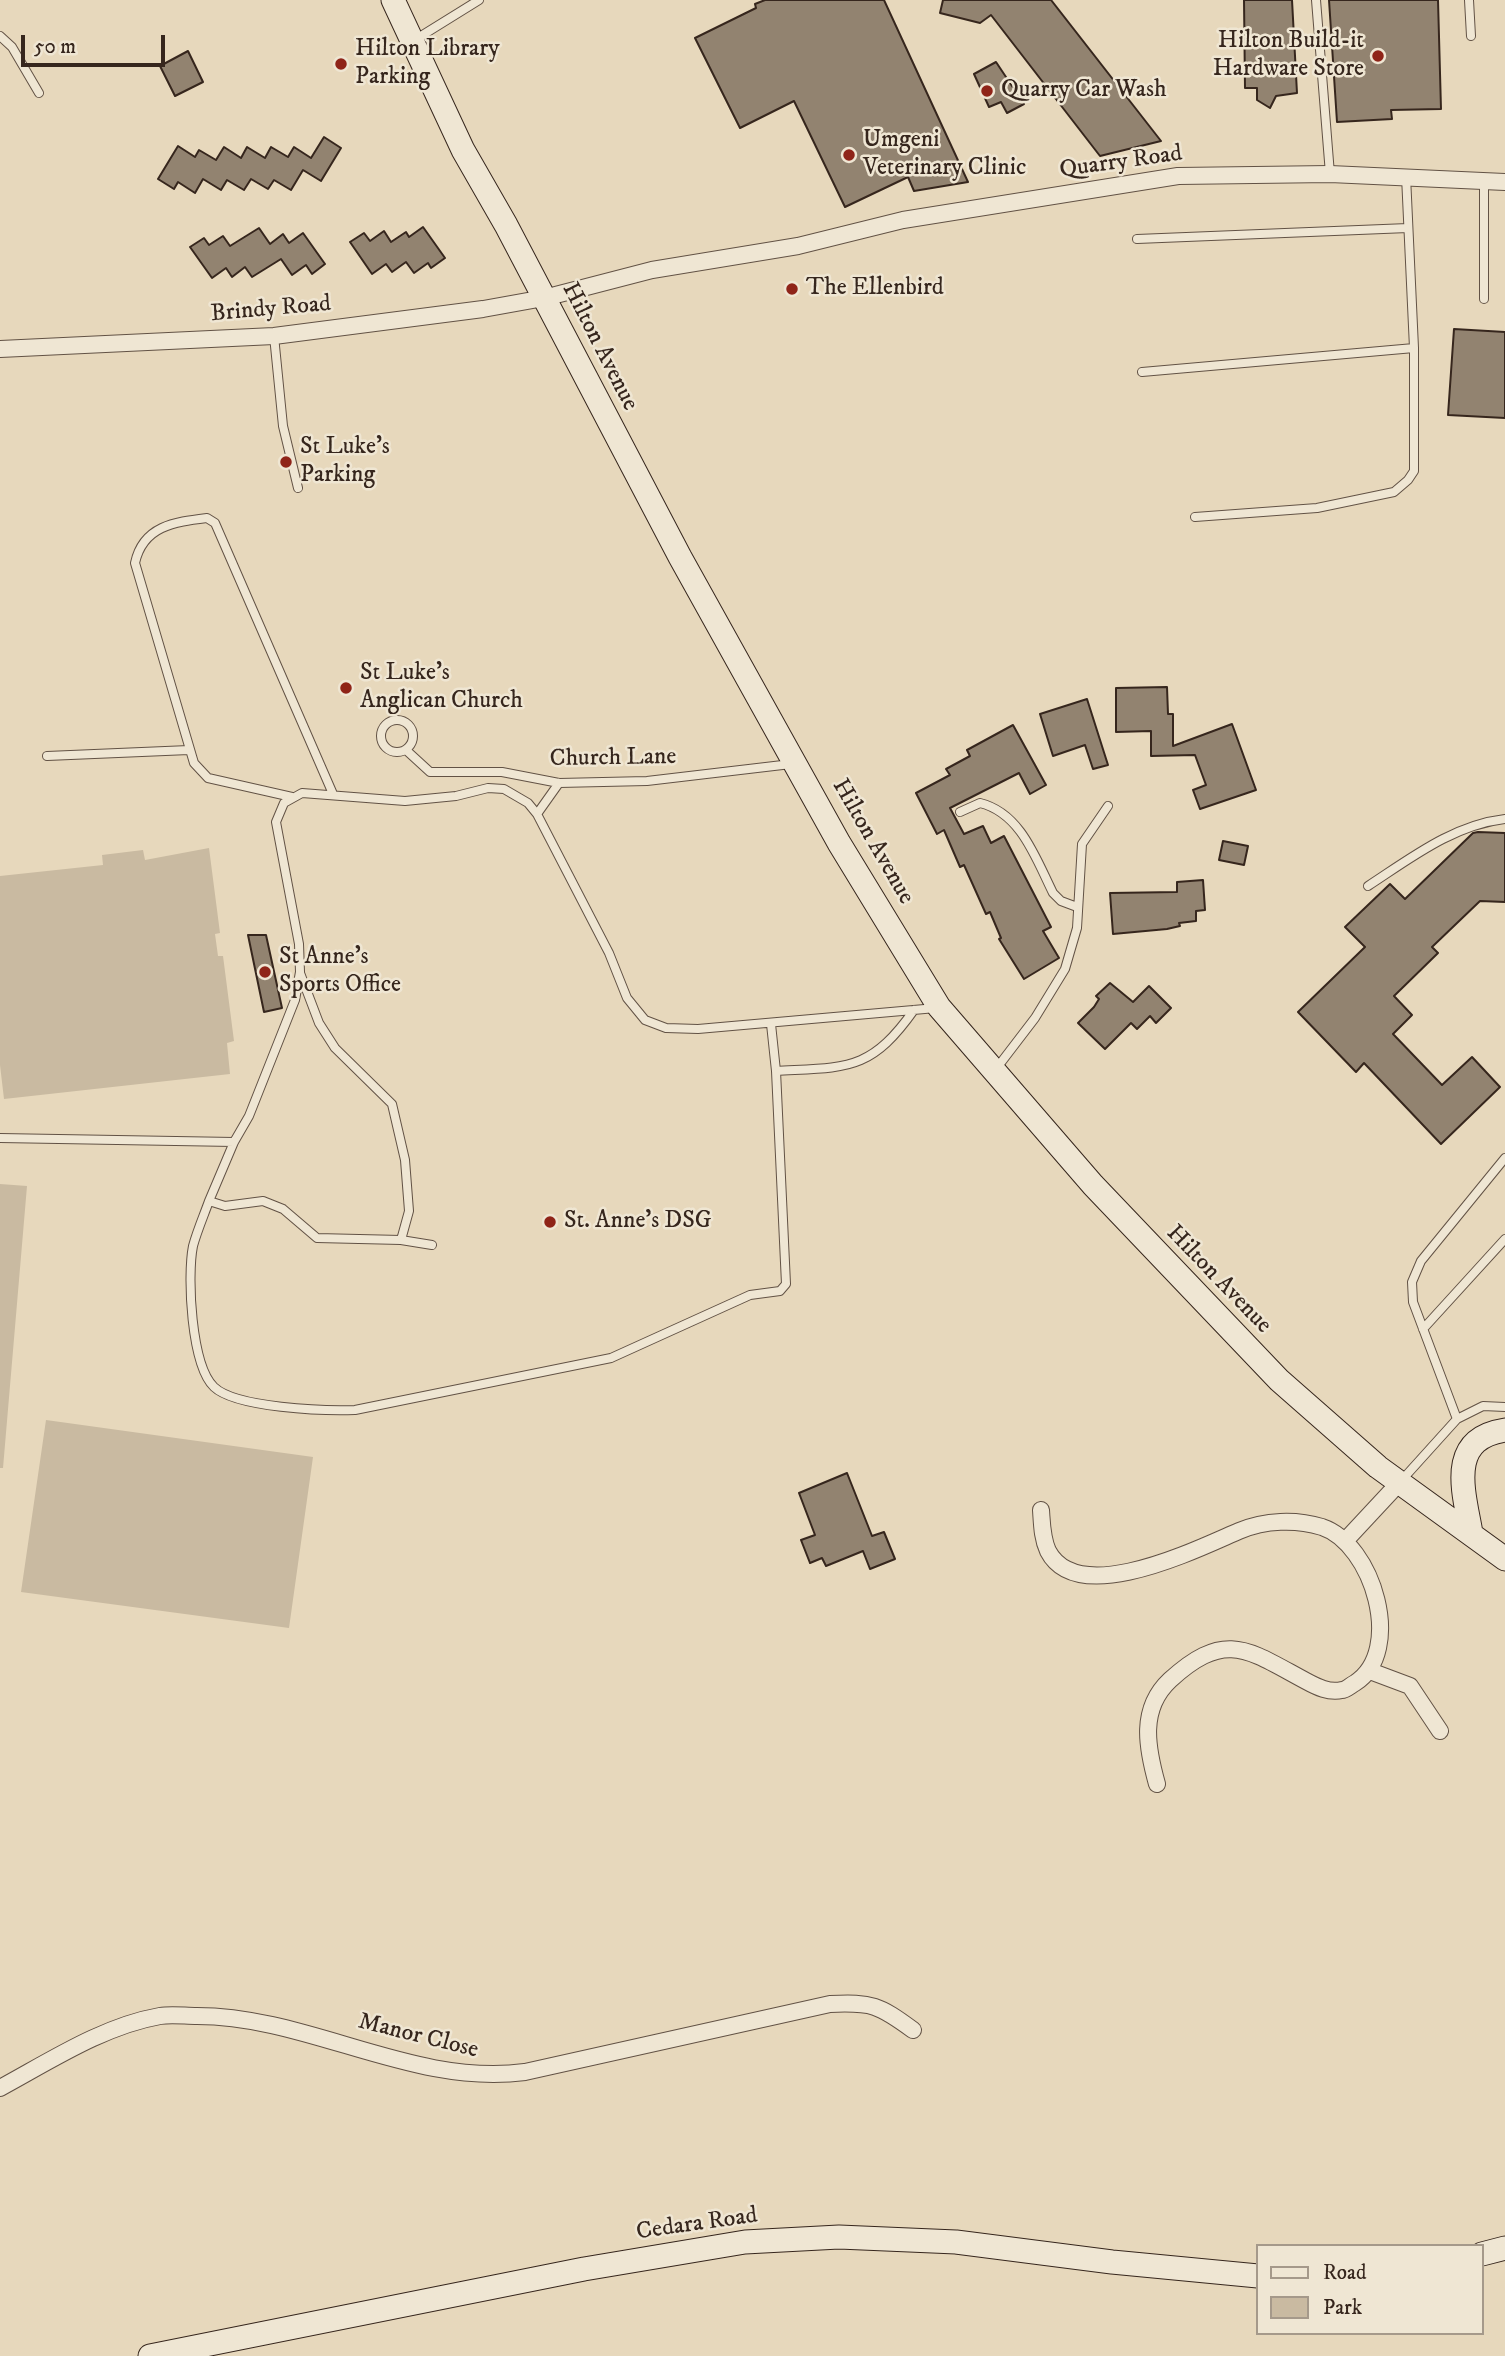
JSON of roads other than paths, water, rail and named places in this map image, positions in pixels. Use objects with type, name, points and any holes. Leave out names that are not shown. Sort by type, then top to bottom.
[{"type":"street","name":"Hilton Avenue","points":[[393,0],[463,150],[680,557],[797,763],[839,843],[939,1007],[1175,1275],[1313,1413],[1399,1483],[1505,1559]]},
{"type":"street","name":"Quarry Road","points":[[544,299],[652,270],[799,246],[903,220],[1178,176],[1330,174],[1505,182]]},
{"type":"street","name":"Brindy Road","points":[[0,349],[274,336],[544,299]]},
{"type":"street","points":[[1471,1533],[1461,1478],[1464,1456],[1477,1442],[1493,1432],[1505,1430]]},
{"type":"street","points":[[1345,1541],[1399,1483]]},
{"type":"street","points":[[1041,1510],[1043,1538],[1050,1554],[1073,1571],[1091,1574],[1122,1575],[1173,1560],[1244,1529],[1275,1522],[1297,1522],[1325,1528],[1345,1541],[1364,1570],[1376,1596],[1381,1625],[1380,1646],[1370,1671],[1343,1690],[1323,1690],[1275,1662],[1236,1648],[1216,1649],[1188,1663],[1162,1687],[1149,1716],[1146,1744],[1157,1784]]},
{"type":"street","points":[[1370,1671],[1410,1686],[1440,1731]]},
{"type":"street","name":"Manor Close","points":[[0,2088],[112,2031],[160,2016],[230,2016],[315,2034],[460,2074],[492,2076],[525,2072],[830,2004],[863,2003],[886,2010],[913,2030]]},
{"type":"street","name":"Cedara Road","points":[[150,2356],[584,2269],[745,2242],[839,2237],[956,2242],[1112,2262],[1256,2276]]},
{"type":"street","points":[[1484,2253],[1505,2248]]},
{"type":"lane","points":[[411,43],[479,0]]},
{"type":"lane","points":[[1316,0],[1330,174]]},
{"type":"lane","points":[[1469,0],[1471,36]]},
{"type":"lane","points":[[0,36],[12,47],[39,93]]},
{"type":"lane","points":[[1195,517],[1317,508],[1394,492],[1414,471],[1414,348],[1406,176]]},
{"type":"lane","points":[[1484,179],[1484,299]]},
{"type":"lane","points":[[1137,239],[1408,228]]},
{"type":"lane","points":[[274,336],[283,426],[298,488]]},
{"type":"lane","points":[[1142,372],[1414,348]]},
{"type":"lane","points":[[292,797],[208,778],[194,763],[135,563],[138,546],[149,535],[179,521],[207,518],[220,532],[333,794]]},
{"type":"lane","points":[[401,721],[411,729],[413,739],[406,750],[395,752],[383,743],[382,732],[388,723],[401,721]]},
{"type":"lane","name":"Church Lane","points":[[406,750],[430,772],[502,772],[559,783],[647,781],[797,763]]},
{"type":"lane","points":[[47,756],[189,751]]},
{"type":"lane","points":[[537,814],[559,783]]},
{"type":"lane","points":[[771,1024],[776,1071],[786,1284],[780,1291],[750,1295],[611,1358],[355,1410],[323,1411],[244,1401],[215,1388],[195,1349],[193,1247],[209,1201],[234,1142],[249,1116],[295,1000],[300,972],[299,944],[276,822],[278,811],[292,797],[302,793],[333,794],[405,801],[456,796],[488,788],[504,789],[528,803],[537,814],[609,953],[627,998],[645,1020],[666,1028],[771,1024],[939,1007]]},
{"type":"lane","points":[[960,812],[980,803],[997,809],[1023,835],[1053,893],[1060,901],[1077,907]]},
{"type":"lane","points":[[994,1071],[1035,1018],[1065,969],[1077,928],[1082,844],[1108,806]]},
{"type":"lane","points":[[1368,886],[1433,843],[1484,821],[1505,819]]},
{"type":"lane","points":[[300,972],[319,1023],[335,1048],[392,1104],[405,1160],[409,1211],[401,1240]]},
{"type":"lane","points":[[776,1071],[848,1067],[864,1060],[895,1037],[914,1010]]},
{"type":"lane","points":[[0,1138],[234,1142]]},
{"type":"lane","points":[[1457,1419],[1413,1302],[1412,1282],[1422,1261],[1505,1158]]},
{"type":"lane","points":[[209,1201],[225,1206],[263,1201],[283,1209],[317,1237],[401,1240],[432,1245]]},
{"type":"lane","points":[[1423,1329],[1505,1239]]},
{"type":"lane","points":[[1399,1483],[1457,1419],[1483,1406],[1505,1407]]},
{"type":"place","name":"Hilton Build-it Hardware Store","points":[[1378,56]]},
{"type":"place","name":"Hilton Library Parking","points":[[341,64]]},
{"type":"place","name":"Quarry Car Wash","points":[[987,91]]},
{"type":"place","name":"Umgeni Veterinary Clinic","points":[[849,155]]},
{"type":"place","name":"The Ellenbird","points":[[792,289]]},
{"type":"place","name":"St Luke's Parking","points":[[286,462]]},
{"type":"place","name":"St Luke's Anglican Church","points":[[346,688]]},
{"type":"place","name":"St Anne's Sports Office","points":[[265,972]]},
{"type":"place","name":"St. Anne's DSG","points":[[550,1222]]}]
